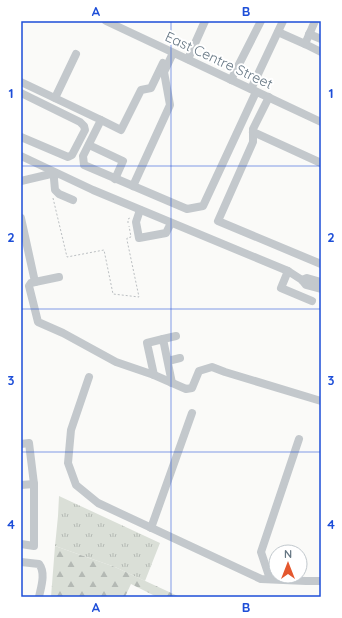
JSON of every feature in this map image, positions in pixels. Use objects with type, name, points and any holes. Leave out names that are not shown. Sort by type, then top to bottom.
[{"type":"street","name":"East Centre Street","points":[[106,21],[321,122]]},
{"type":"street","points":[[188,59],[205,21]]},
{"type":"street","points":[[231,80],[261,21]]},
{"type":"street","points":[[101,120],[83,156],[84,166],[187,209],[203,206],[283,21]]},
{"type":"street","points":[[305,44],[315,21]]},
{"type":"street","points":[[278,32],[321,52]]},
{"type":"street","points":[[310,34],[321,39]]},
{"type":"street","points":[[21,82],[121,130],[141,90],[151,88],[171,51]]},
{"type":"street","points":[[133,186],[170,106],[164,72],[171,51]]},
{"type":"street","points":[[55,98],[76,54]]},
{"type":"street","points":[[21,93],[80,122],[84,126],[85,130],[72,155],[68,157],[21,137]]},
{"type":"street","points":[[269,97],[253,129],[253,142],[218,221],[321,264]]},
{"type":"street","points":[[73,118],[77,109]]},
{"type":"street","points":[[253,132],[321,163]]},
{"type":"street","points":[[89,145],[123,161],[115,178]]},
{"type":"street","points":[[21,156],[55,173],[140,210],[288,271],[302,280],[306,285],[321,289]]},
{"type":"street","points":[[21,181],[55,173]]},
{"type":"street","points":[[55,173],[55,190],[59,194],[73,200]]},
{"type":"street","points":[[140,210],[136,222],[139,238],[166,232],[171,223]]},
{"type":"street","points":[[21,218],[35,282]]},
{"type":"street","points":[[288,271],[281,288],[312,302]]},
{"type":"street","points":[[59,277],[31,283],[29,286],[38,322],[116,362],[154,374],[186,389],[192,388],[199,371],[212,367],[321,401]]},
{"type":"street","points":[[302,280],[307,278],[321,282]]},
{"type":"street","points":[[154,374],[147,343],[176,336]]},
{"type":"street","points":[[164,339],[172,383]]},
{"type":"street","points":[[168,361],[180,358]]},
{"type":"street","points":[[90,376],[71,430],[68,463],[76,485],[98,503],[262,579],[268,579]]},
{"type":"street","points":[[151,528],[192,412]]},
{"type":"street","points":[[268,573],[261,552],[299,439]]},
{"type":"street","points":[[21,444],[29,443],[34,484],[34,546],[21,544]]},
{"type":"street","points":[[21,485],[34,484]]},
{"type":"street","points":[[21,562],[39,564],[42,568],[43,573],[39,597]]},
{"type":"street","points":[[308,580],[321,581]]},
{"type":"path","points":[[53,196],[66,256],[104,250],[114,294],[139,297],[127,238],[131,237],[128,219],[137,219]]},
{"type":"green space","points":[[59,496],[160,543],[145,581],[115,567],[55,546]]},
{"type":"green space","points":[[55,546],[115,567],[180,597],[157,597],[131,584],[125,597],[51,597]]}]
